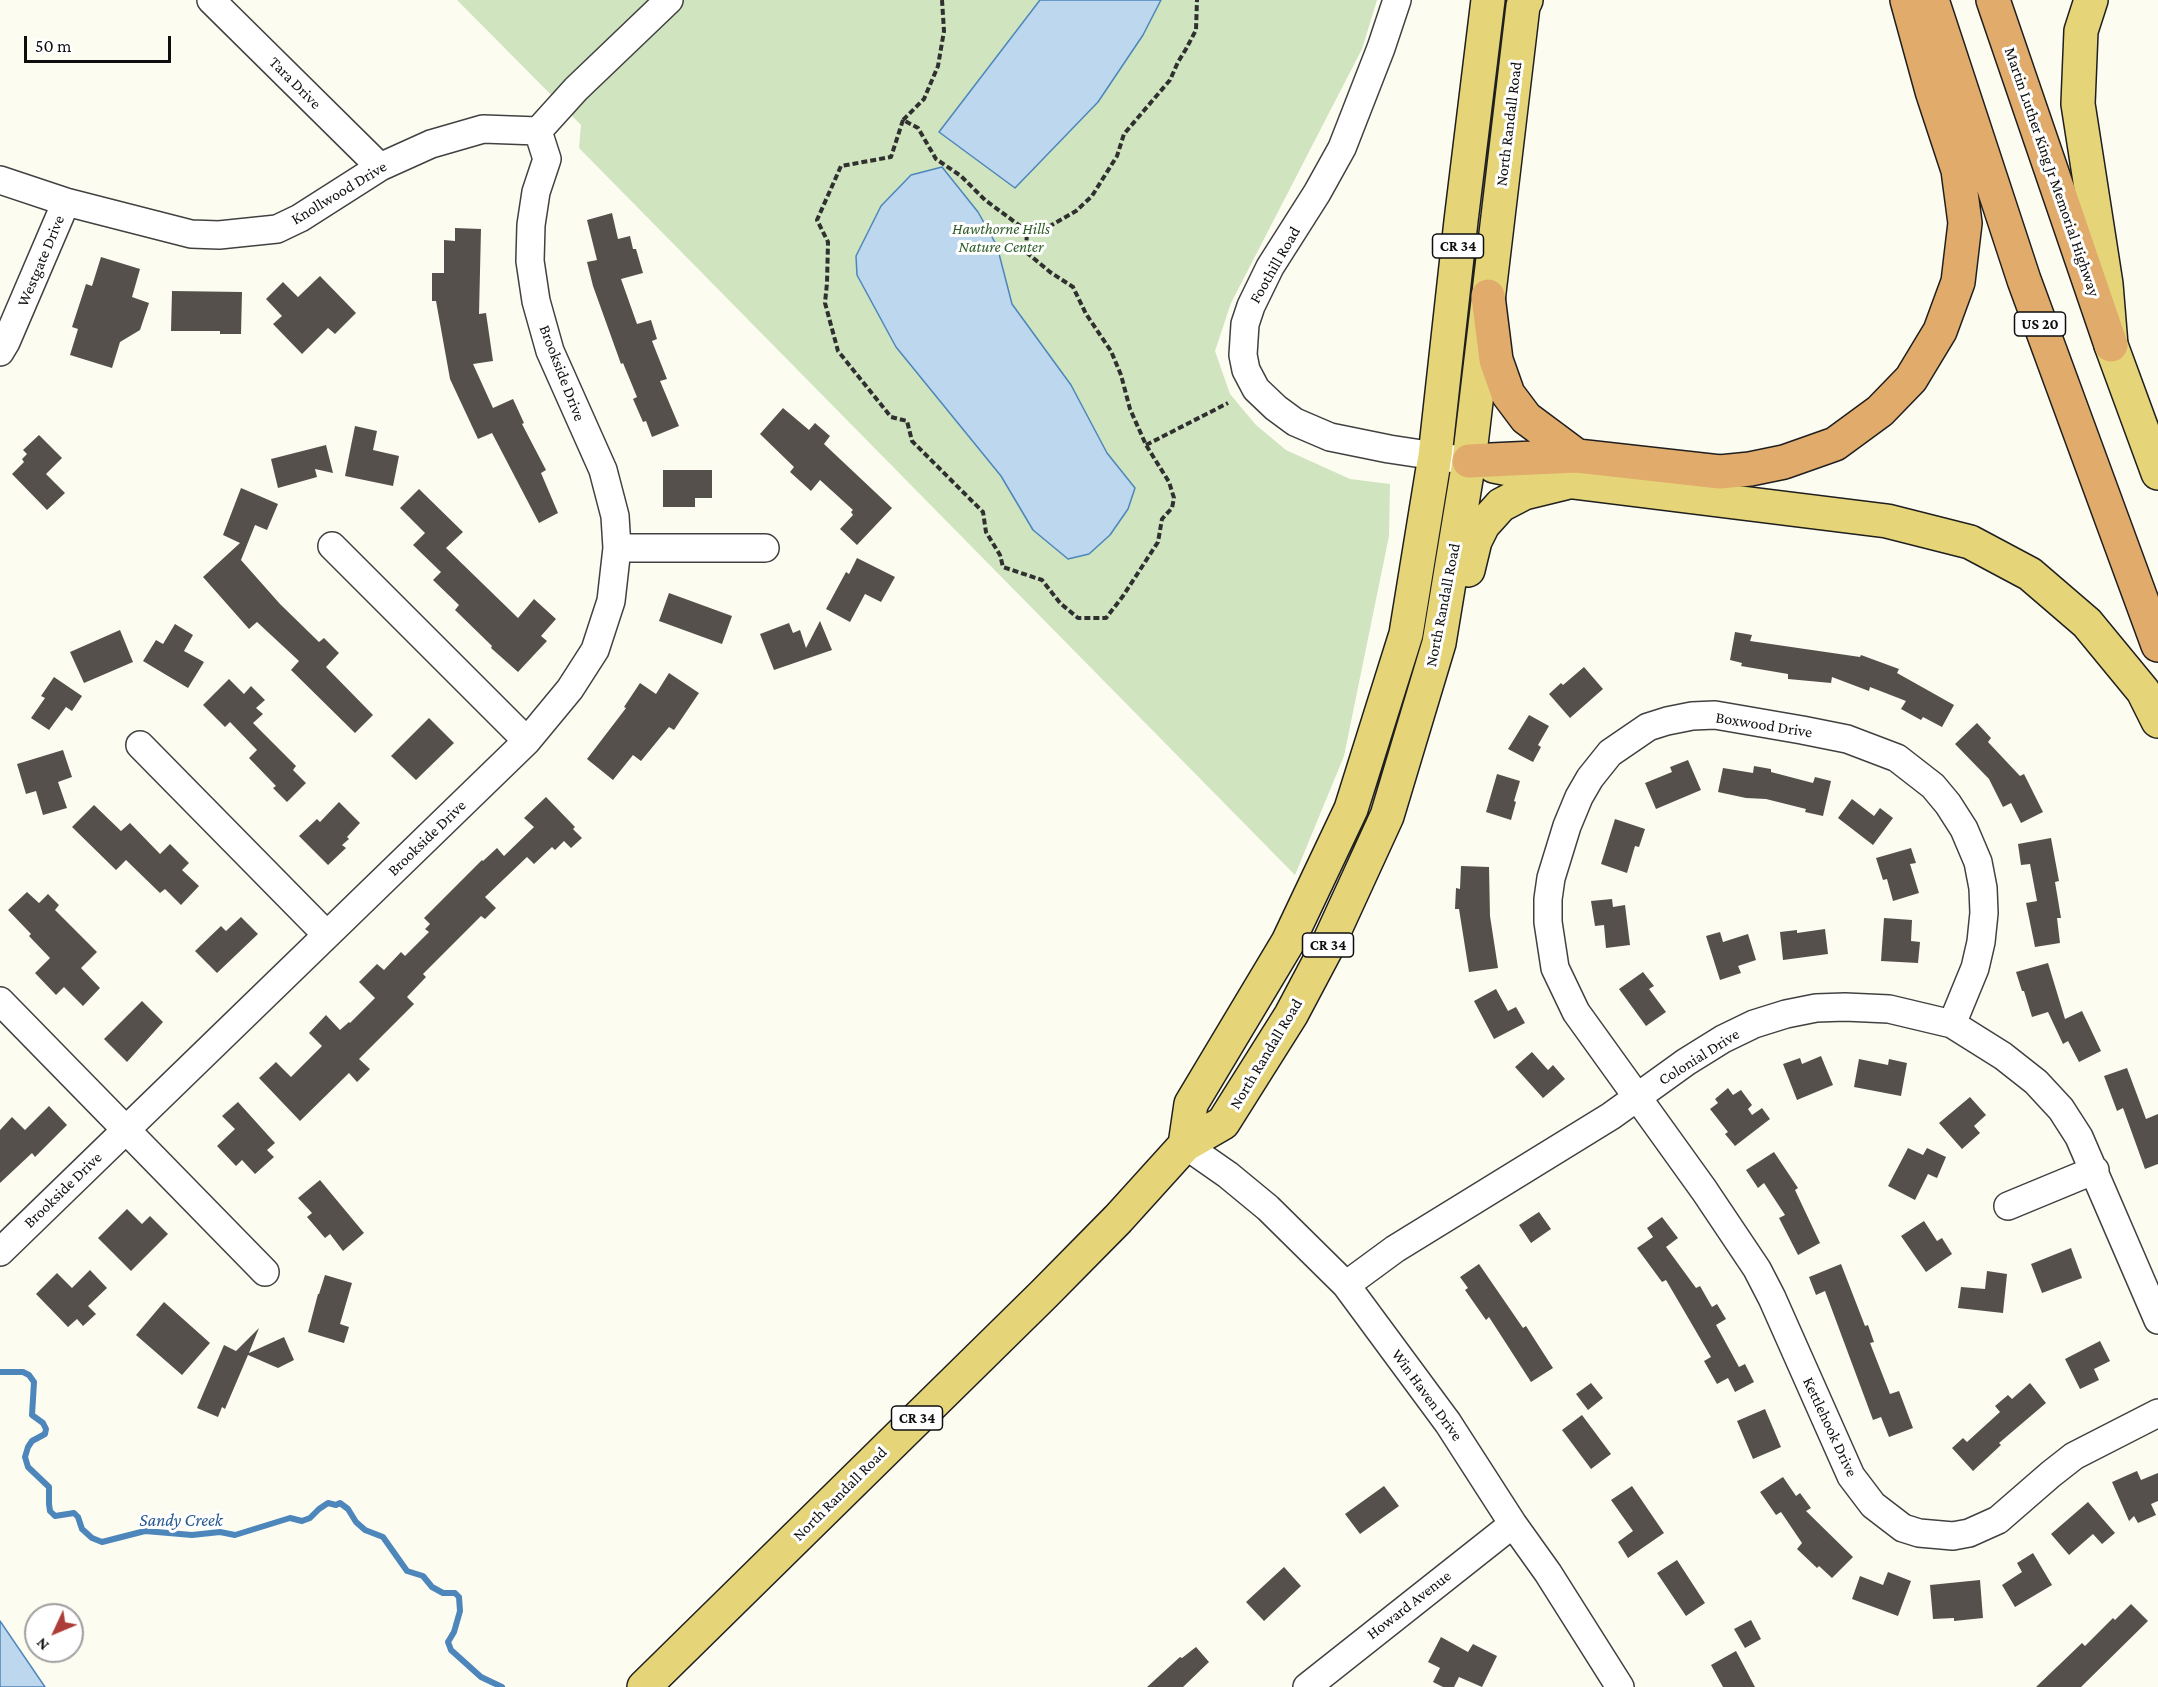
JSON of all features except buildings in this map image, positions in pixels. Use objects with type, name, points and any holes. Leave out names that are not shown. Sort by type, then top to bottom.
[{"type":"highway","points":[[1469,461],[1575,469],[1720,472],[1784,462],[1835,444],[1880,411],[1911,379],[1940,331],[1958,282],[1965,223],[1958,170],[1932,91],[1907,0]]},
{"type":"highway","name":"US 20","points":[[1932,0],[2024,280],[2158,645]]},
{"type":"highway","name":"Martin Luther King Jr Memorial Highway","points":[[1993,0],[2111,345]]},
{"type":"highway","points":[[1488,296],[1496,360],[1508,394],[1526,418],[1575,469]]},
{"type":"main road","name":"North Randall Road","points":[[1185,1145],[1191,1104],[1288,942],[1351,809],[1406,634],[1435,456],[1488,0]]},
{"type":"main road","name":"North Randall Road","points":[[644,1687],[1044,1294],[1118,1219],[1185,1145],[1223,1123],[1291,1015],[1326,949],[1387,816],[1439,643],[1469,461],[1526,0]]},
{"type":"main road","points":[[2091,0],[2081,31],[2078,104],[2106,284],[2111,345],[2158,473]]},
{"type":"main road","points":[[1418,711],[1449,664],[1475,542],[1483,525],[1502,506],[1575,469],[1887,521],[1970,542],[2030,574],[2087,623],[2143,691],[2158,721]]},
{"type":"street","name":"Tara Drive","points":[[211,0],[380,167]]},
{"type":"street","points":[[538,131],[576,88],[669,0]]},
{"type":"street","name":"Foothill Road","points":[[1397,0],[1342,148],[1317,193],[1270,267],[1251,306],[1245,324],[1243,355],[1246,370],[1256,389],[1295,422],[1330,437],[1469,461]]},
{"type":"street","name":"Knollwood Drive","points":[[0,180],[66,202],[191,234],[219,235],[277,229],[300,218],[380,167],[431,144],[483,129],[538,131]]},
{"type":"street","name":"Brookside Drive","points":[[0,1251],[527,741],[570,688],[595,650],[611,601],[617,548],[615,516],[603,470],[550,351],[536,301],[530,261],[531,225],[536,192],[546,159],[538,131]]},
{"type":"street","name":"Westgate Drive","points":[[0,352],[66,202]]},
{"type":"street","points":[[332,546],[527,741]]},
{"type":"street","points":[[617,548],[765,548]]},
{"type":"street","name":"Boxwood Drive","points":[[1637,1097],[1576,1012],[1555,968],[1548,922],[1548,899],[1551,878],[1567,826],[1590,778],[1611,753],[1626,741],[1648,728],[1667,721],[1692,716],[1715,716],[1754,721],[1847,740],[1897,758],[1933,786],[1964,829],[1978,862],[1983,888],[1984,913],[1981,942],[1975,968],[1952,1024]]},
{"type":"street","points":[[141,745],[326,934]]},
{"type":"street","points":[[0,1001],[127,1128],[265,1272]]},
{"type":"street","name":"Colonial Drive","points":[[1346,1285],[1370,1266],[1593,1127],[1723,1039],[1754,1024],[1786,1014],[1816,1008],[1853,1007],[1889,1009],[1952,1024],[2003,1056],[2036,1082],[2061,1109],[2079,1137],[2158,1320]]},
{"type":"street","name":"Kettlehook Drive","points":[[1637,1097],[1704,1190],[1756,1269],[1772,1298],[1851,1476],[1873,1505],[1903,1528],[1919,1533],[1953,1536],[1984,1528],[2004,1515],[2074,1456],[2158,1413]]},
{"type":"street","name":"Win Haven Drive","points":[[1185,1145],[1228,1175],[1268,1208],[1346,1285],[1448,1423],[1513,1524],[1548,1573],[1620,1687]]},
{"type":"street","points":[[2008,1206],[2095,1170]]},
{"type":"street","name":"Howard Avenue","points":[[1306,1687],[1513,1524]]},
{"type":"path","points":[[942,0],[944,31],[938,66],[924,99],[903,120],[891,157],[841,166],[817,220],[828,243],[828,283],[825,303],[838,351],[891,417],[907,421],[912,441],[983,512],[986,532],[1003,567],[1042,580],[1060,603],[1078,618],[1106,618],[1158,542],[1162,519],[1172,507],[1174,498],[1169,482],[1146,444],[1130,409],[1121,375],[1111,351],[1086,314],[1073,287],[1026,252],[1027,231]]},
{"type":"path","points":[[1027,231],[1037,226],[1050,226],[1076,211],[1092,196],[1117,156],[1124,134],[1170,80],[1196,30],[1197,0]]},
{"type":"path","points":[[903,120],[918,128],[936,159],[961,176],[985,200],[1027,231]]},
{"type":"path","points":[[1146,444],[1228,403]]},
{"type":"green space","name":"Hawthorne Hills Nature Center","points":[[457,0],[1377,0],[1362,49],[1231,303],[1215,351],[1230,394],[1256,425],[1286,450],[1350,479],[1390,484],[1389,536],[1344,756],[1295,875],[579,148],[581,125]]},
{"type":"water","points":[[1040,0],[1161,0],[1143,35],[1098,102],[1015,188],[939,132]]},
{"type":"water","points":[[942,167],[978,212],[997,246],[1012,304],[1071,385],[1107,453],[1135,488],[1128,509],[1110,535],[1089,554],[1068,559],[1033,530],[1001,476],[896,347],[857,275],[856,256],[881,206],[911,175]]},
{"type":"water","points":[[0,1621],[24,1656],[24,1663],[29,1663],[45,1687],[0,1687]]},
{"type":"waterway","name":"Sandy Creek","points":[[0,1372],[23,1372],[29,1375],[34,1382],[32,1415],[43,1423],[46,1429],[45,1434],[32,1441],[25,1457],[28,1467],[49,1487],[50,1511],[55,1516],[74,1513],[82,1529],[92,1538],[102,1542],[145,1531],[192,1535],[220,1532],[235,1535],[290,1518],[302,1521],[310,1518],[328,1503],[336,1505],[340,1503],[365,1530],[383,1537],[407,1571],[423,1576],[432,1587],[443,1593],[455,1593],[459,1597],[460,1611],[454,1632],[448,1642],[451,1650],[481,1677],[502,1687]]}]
